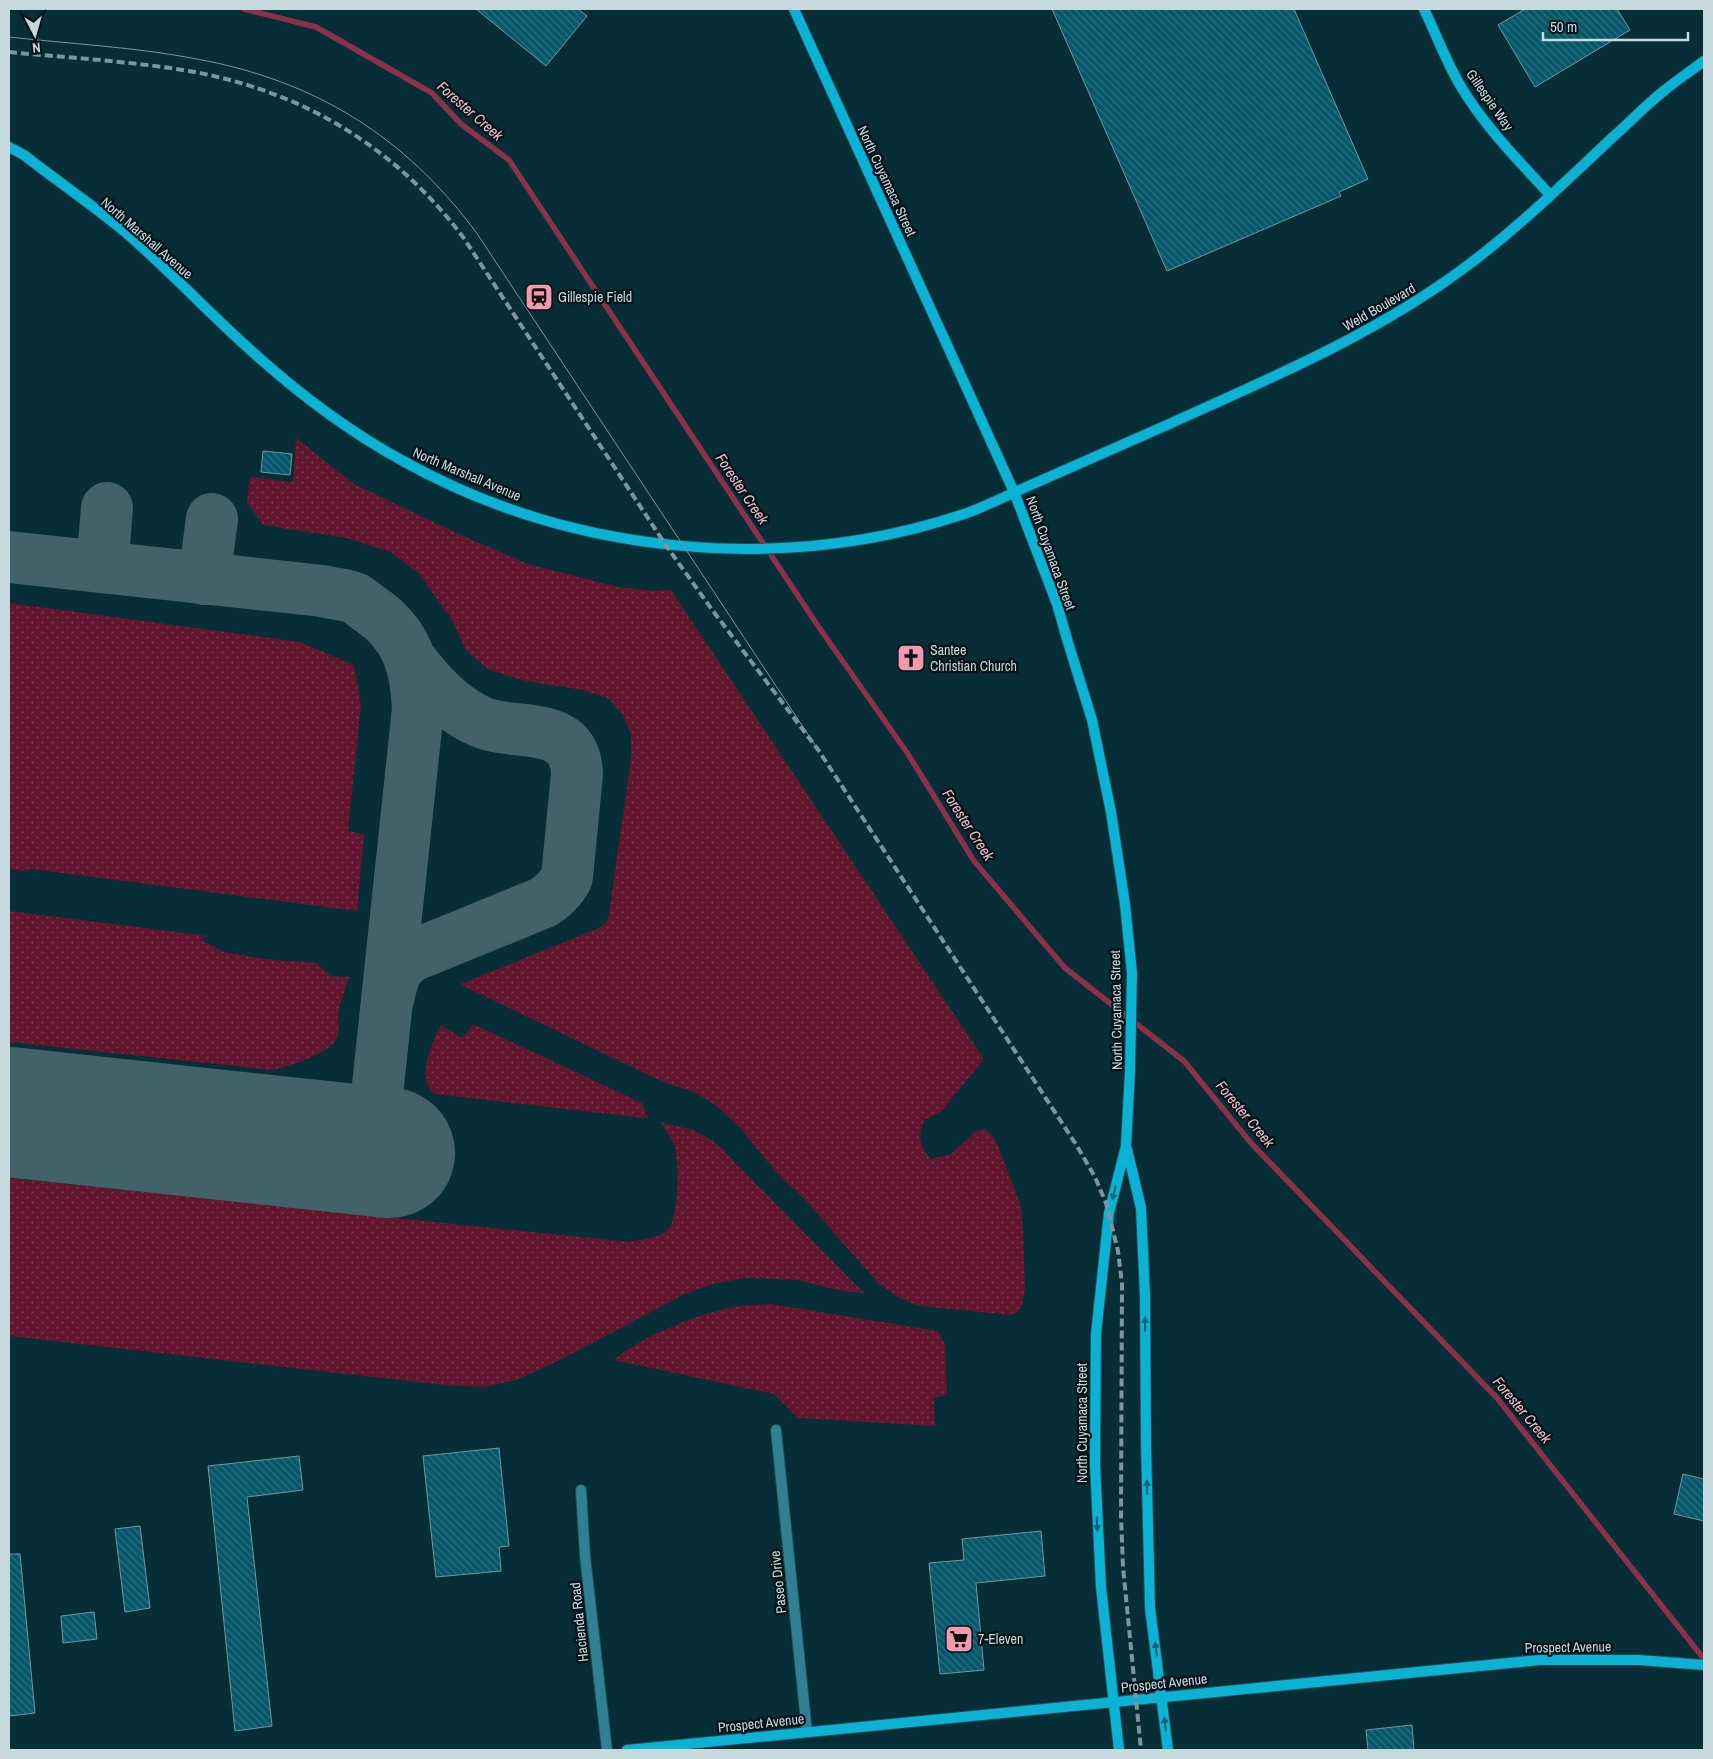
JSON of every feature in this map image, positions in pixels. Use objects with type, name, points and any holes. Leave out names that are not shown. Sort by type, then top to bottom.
[{"type":"main road","name":"North Cuyamaca Street","points":[[794,9],[1014,492],[1057,604],[1092,720],[1111,812],[1125,904],[1132,973],[1130,1071],[1126,1146],[1108,1220],[1096,1342],[1095,1464],[1100,1587],[1119,1750]]},
{"type":"main road","name":"Gillespie Way","points":[[1424,9],[1456,78],[1468,98],[1501,140],[1550,195]]},
{"type":"main road","name":"Weld Boulevard","points":[[1014,492],[1284,372],[1379,325],[1463,269],[1550,195],[1664,90],[1704,61]]},
{"type":"main road","name":"North Marshall Avenue","points":[[9,147],[24,155],[126,233],[248,348],[322,410],[348,429],[400,460],[457,488],[529,515],[612,536],[656,543],[701,547],[763,548],[820,545],[862,540],[967,514],[1014,492]]},
{"type":"main road","name":"North Cuyamaca Street","points":[[1126,1146],[1140,1208],[1145,1296],[1150,1608],[1168,1750]]},
{"type":"main road","name":"Prospect Avenue","points":[[627,1750],[1540,1660],[1639,1660],[1704,1665]]},
{"type":"street","name":"Paseo Drive","points":[[776,1430],[807,1732]]},
{"type":"street","name":"Hacienda Road","points":[[581,1490],[585,1556],[607,1750]]},
{"type":"shaded area","points":[[296,438],[354,484],[461,535],[528,564],[618,587],[652,591],[671,590],[984,1059],[941,1112],[924,1120],[920,1136],[924,1150],[931,1159],[951,1154],[975,1132],[983,1129],[990,1133],[996,1141],[1021,1206],[1025,1288],[1019,1311],[1011,1315],[930,1307],[916,1305],[898,1297],[878,1283],[807,1202],[774,1170],[742,1130],[718,1107],[694,1092],[663,1082],[461,984],[601,927],[607,921],[631,759],[631,735],[623,715],[609,699],[583,690],[526,681],[489,670],[466,650],[452,620],[419,574],[391,552],[346,538],[263,525],[247,502],[250,477],[293,482]]},
{"type":"shaded area","points":[[9,603],[300,642],[354,665],[361,705],[348,831],[364,834],[357,911],[32,869],[22,871],[9,869]]},
{"type":"shaded area","points":[[9,911],[208,936],[201,940],[224,952],[263,959],[316,963],[331,976],[349,977],[338,1015],[339,1029],[337,1038],[333,1044],[318,1054],[298,1063],[272,1070],[9,1042]]},
{"type":"shaded area","points":[[473,1024],[642,1103],[648,1117],[643,1118],[435,1094],[429,1088],[426,1080],[426,1071],[433,1041],[441,1025],[462,1038]]},
{"type":"shaded area","points":[[660,1122],[694,1130],[716,1143],[864,1293],[842,1291],[798,1280],[746,1278],[712,1284],[683,1295],[560,1360],[516,1380],[484,1387],[445,1385],[9,1336],[9,1178],[630,1242],[662,1234],[670,1227],[673,1219],[677,1197],[677,1160],[673,1142]]},
{"type":"shaded area","points":[[771,1304],[938,1331],[945,1344],[947,1394],[934,1398],[935,1426],[798,1418],[774,1394],[614,1360],[638,1343],[666,1329],[697,1317],[736,1307]]},
{"type":"building","points":[[476,9],[578,9],[587,16],[546,66]]},
{"type":"building","points":[[1052,9],[1294,9],[1368,179],[1339,192],[1341,196],[1167,271]]},
{"type":"building","points":[[1525,9],[1617,9],[1630,30],[1535,87],[1498,25]]},
{"type":"building","points":[[263,451],[292,454],[290,475],[261,472]]},
{"type":"building","points":[[499,1448],[509,1546],[499,1547],[501,1571],[436,1577],[423,1456]]},
{"type":"building","points":[[299,1456],[303,1490],[247,1497],[272,1726],[235,1731],[208,1466]]},
{"type":"building","points":[[1683,1474],[1704,1479],[1704,1521],[1674,1514]]},
{"type":"building","points":[[140,1526],[150,1608],[125,1612],[115,1529]]},
{"type":"building","points":[[1041,1531],[1045,1576],[976,1583],[984,1670],[940,1674],[929,1563],[964,1560],[962,1539]]},
{"type":"building","points":[[9,1554],[20,1554],[35,1713],[9,1716]]},
{"type":"building","points":[[94,1612],[97,1639],[63,1643],[61,1616]]},
{"type":"building","points":[[1412,1725],[1414,1750],[1368,1750],[1366,1730]]},
{"type":"waterway","name":"Forester Creek","points":[[244,9],[316,27],[432,93],[461,124],[509,160],[818,626],[908,754],[974,861],[1065,968],[1184,1061],[1251,1143],[1497,1398],[1704,1659]]},
{"type":"taxiway","points":[[102,567],[107,508]]},
{"type":"taxiway","points":[[204,579],[212,519]]},
{"type":"taxiway","points":[[9,557],[323,591],[347,596],[358,600],[383,619],[401,640],[412,665],[418,709],[371,1151]]},
{"type":"taxiway","points":[[388,999],[398,969],[412,956],[542,903],[560,889],[567,877],[577,774],[574,756],[566,744],[555,737],[542,733],[495,726],[470,717],[441,695],[410,659]]},
{"type":"runway","points":[[9,1112],[390,1153]]},
{"type":"tram line","points":[[9,37],[150,51],[240,69],[281,82],[319,98],[354,118],[387,141],[419,168],[448,198],[476,232],[819,751]]},
{"type":"railway","points":[[9,52],[144,65],[189,71],[230,80],[307,108],[342,127],[376,150],[407,175],[463,237],[665,544],[819,751],[1077,1146],[1095,1177],[1106,1203],[1118,1251],[1122,1284],[1121,1515],[1123,1567],[1141,1750]]},
{"type":"place","name":"Gillespie Field","points":[[539,297]]},
{"type":"place","name":"Santee Christian Church","points":[[911,658]]},
{"type":"place","name":"7-Eleven","points":[[959,1639]]}]
